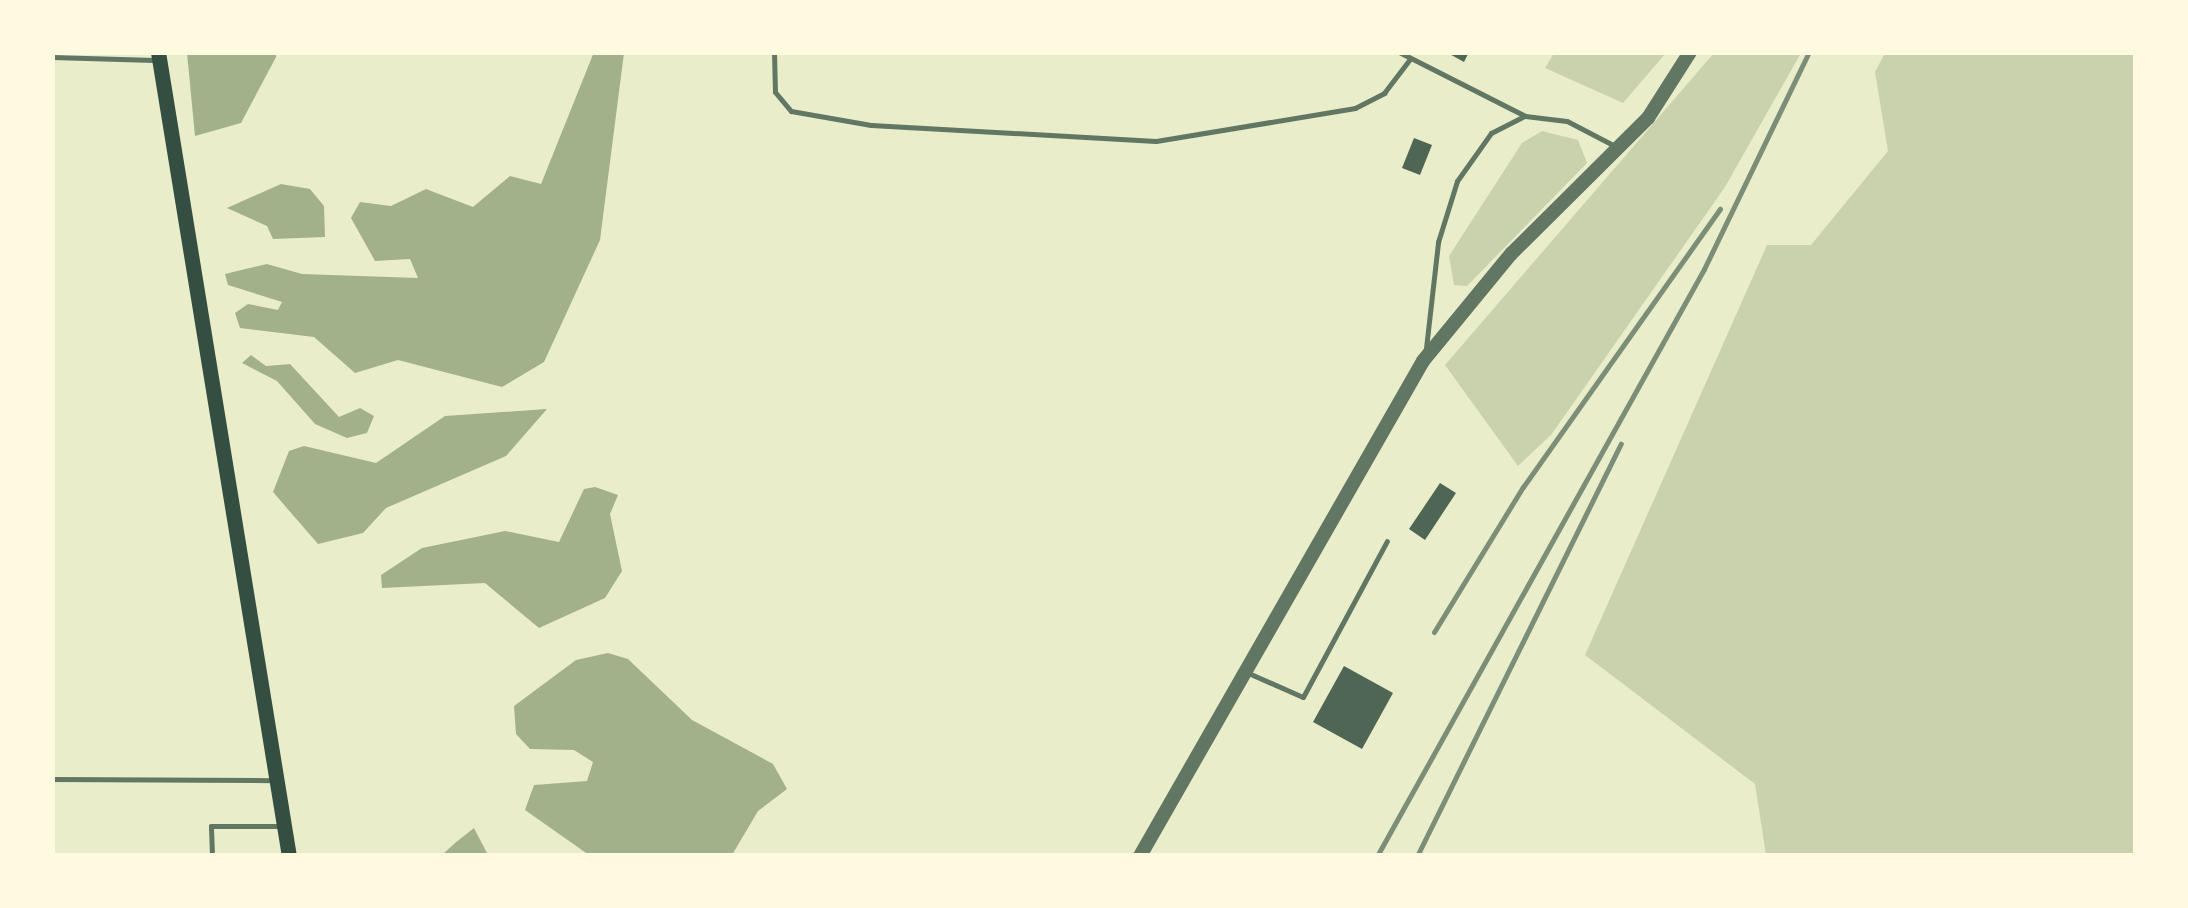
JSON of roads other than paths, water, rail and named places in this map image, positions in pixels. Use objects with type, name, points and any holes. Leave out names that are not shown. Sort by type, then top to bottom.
[{"type":"main road","points":[[158,56],[289,856]]},
{"type":"street","points":[[1140,856],[1423,362],[1511,254],[1618,148],[1690,52]]},
{"type":"lane","points":[[774,52],[775,92],[791,111],[871,126],[1156,141],[1354,108],[1384,93],[1410,58]]},
{"type":"lane","points":[[1399,52],[1525,116],[1567,121],[1618,148]]},
{"type":"lane","points":[[52,57],[158,56]]},
{"type":"lane","points":[[1423,362],[1438,242],[1457,181],[1492,133],[1525,116]]},
{"type":"lane","points":[[1244,670],[1303,697],[1386,541]]},
{"type":"lane","points":[[52,779],[274,780]]},
{"type":"lane","points":[[212,856],[211,826],[284,826]]},
{"type":"railway","points":[[1377,856],[1704,269],[1809,52]]},
{"type":"railway","points":[[1434,632],[1523,487],[1720,209]]},
{"type":"railway","points":[[1417,856],[1621,444]]}]
